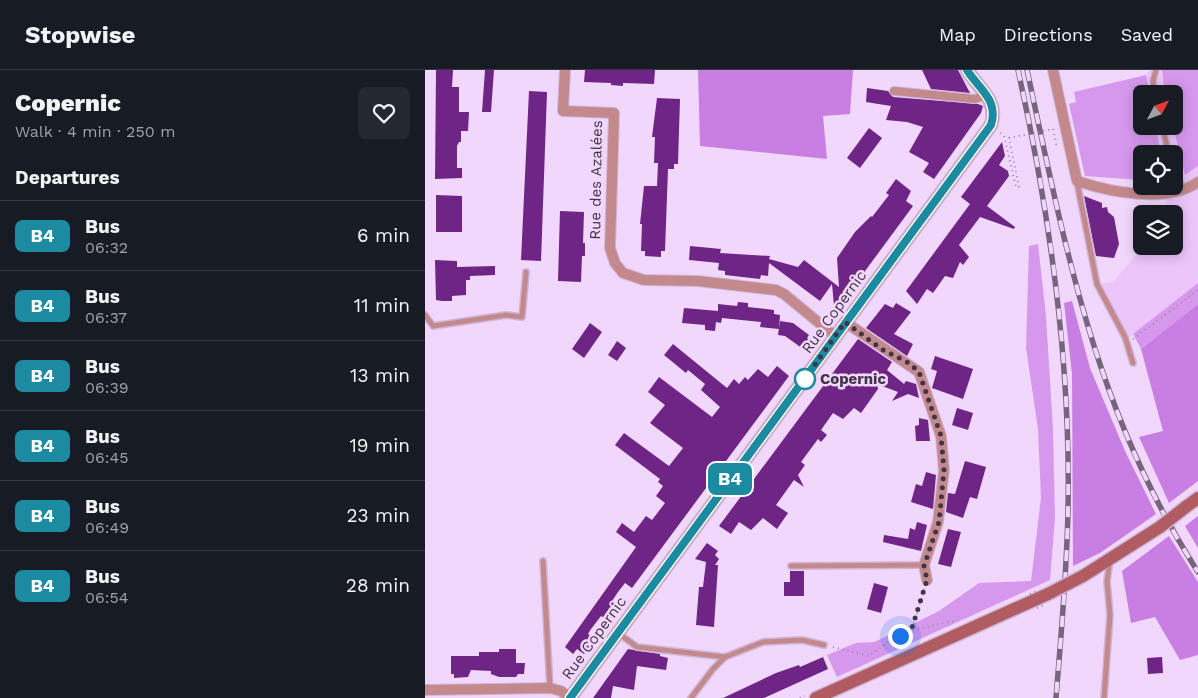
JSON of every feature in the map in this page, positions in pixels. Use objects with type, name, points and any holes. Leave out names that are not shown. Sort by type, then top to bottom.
[{"type":"main road","points":[[816,698],[1049,594],[1110,559],[1198,498]]},
{"type":"street","name":"Rue des Azalées","points":[[565,70],[563,111],[614,113],[610,248],[615,264],[623,272],[644,280],[684,280],[776,290],[784,294],[835,336]]},
{"type":"street","points":[[894,91],[975,99],[987,95],[967,70]]},
{"type":"street","points":[[1053,70],[1077,181],[1119,192],[1133,193]]},
{"type":"street","name":"Rue Copernic","points":[[570,698],[991,125],[994,112],[987,95]]},
{"type":"street","points":[[1183,188],[1198,182]]},
{"type":"street","points":[[845,322],[883,350],[909,363],[919,372],[926,388],[941,436],[944,470],[939,522],[924,566],[927,580]]},
{"type":"street","points":[[425,690],[550,688],[561,691],[570,698]]},
{"type":"lane","points":[[1154,85],[1156,70]]},
{"type":"lane","points":[[1077,181],[1097,284],[1127,344],[1133,363]]},
{"type":"lane","points":[[425,315],[433,326],[506,315],[522,317],[526,272]]},
{"type":"lane","points":[[1104,698],[1110,615],[1107,582],[1110,559]]},
{"type":"lane","points":[[543,561],[550,688]]},
{"type":"lane","points":[[791,566],[924,566]]},
{"type":"lane","points":[[618,633],[637,647],[725,657]]},
{"type":"lane","points":[[691,698],[713,669],[725,657],[763,642],[802,640],[824,644]]},
{"type":"path","points":[[991,125],[1004,136],[1016,187],[1019,187],[1009,138],[1053,129],[1057,147]]},
{"type":"path","points":[[1127,344],[1198,290]]},
{"type":"path","points":[[911,631],[927,580]]},
{"type":"path","points":[[824,644],[869,656],[888,642],[911,631],[958,620]]},
{"type":"shaded area","points":[[698,70],[853,70],[850,114],[823,116],[827,159],[700,146]]},
{"type":"shaded area","points":[[1150,70],[1198,70],[1198,283],[1123,342],[1093,285],[1113,282],[1136,255],[1183,255],[1183,205],[1166,205],[1167,195],[1183,195],[1183,145],[1159,145],[1158,135],[1183,135],[1183,85],[1148,85],[1146,75]]},
{"type":"shaded area","points":[[1162,70],[1198,70],[1198,166],[1185,175],[1183,145],[1178,145],[1175,135],[1183,135],[1183,85],[1164,85]]},
{"type":"shaded area","points":[[1146,75],[1148,85],[1133,85],[1133,135],[1158,135],[1159,145],[1133,145],[1133,179],[1085,176],[1069,104],[1076,102],[1074,92]]},
{"type":"shaded area","points":[[1038,244],[1046,316],[1053,430],[1055,518],[1050,580],[837,677],[827,655],[856,643],[874,642],[894,633],[939,611],[979,583],[1031,581],[1041,498],[1038,429],[1026,348],[1029,246]]},
{"type":"shaded area","points":[[1198,283],[1198,304],[1141,349],[1133,334]]},
{"type":"shaded area","points":[[1072,301],[1090,368],[1125,451],[1156,514],[1100,553],[1073,566],[1072,374],[1064,303]]},
{"type":"shaded area","points":[[1198,304],[1198,481],[1169,503],[1139,437],[1163,431],[1141,349]]},
{"type":"shaded area","points":[[1198,516],[1198,548],[1185,526]]},
{"type":"shaded area","points":[[1169,536],[1198,582],[1198,655],[1180,660],[1155,617],[1131,623],[1122,571]]},
{"type":"building","points":[[436,70],[453,70],[452,87],[459,87],[459,112],[469,112],[468,131],[461,131],[461,142],[457,146],[457,168],[462,168],[462,178],[435,179]]},
{"type":"building","points":[[485,70],[494,70],[491,112],[482,112]]},
{"type":"building","points":[[585,70],[655,70],[654,84],[623,83],[623,86],[611,85],[611,83],[584,82]]},
{"type":"building","points":[[922,70],[958,70],[970,93],[931,89]]},
{"type":"building","points":[[867,88],[888,91],[893,97],[983,106],[981,113],[934,179],[923,172],[929,163],[909,152],[923,127],[907,122],[886,120],[891,106],[866,102]]},
{"type":"building","points":[[529,91],[547,92],[541,261],[521,260]]},
{"type":"building","points":[[657,98],[680,99],[678,164],[674,164],[674,169],[668,169],[665,251],[661,251],[661,257],[645,256],[645,251],[641,251],[642,224],[640,224],[644,186],[657,186],[658,163],[654,163],[655,137],[652,137]]},
{"type":"building","points":[[869,128],[882,138],[860,168],[847,158]]},
{"type":"building","points":[[1002,142],[1005,156],[999,165],[1008,171],[1009,176],[987,206],[1015,227],[1014,229],[980,217],[959,245],[969,257],[963,265],[960,262],[953,278],[945,276],[933,293],[927,289],[917,304],[906,291],[970,204],[961,197]]},
{"type":"building","points":[[896,179],[911,191],[906,201],[913,206],[840,305],[834,306],[832,284],[820,301],[769,263],[768,276],[761,275],[760,279],[725,275],[725,271],[718,270],[719,263],[689,260],[690,246],[721,249],[720,253],[770,256],[769,259],[798,267],[804,260],[839,287],[837,258],[855,232],[872,217],[889,195],[886,193]]},
{"type":"building","points":[[436,195],[462,196],[462,232],[436,232]]},
{"type":"building","points":[[1084,196],[1102,203],[1102,208],[1107,207],[1108,212],[1114,217],[1119,244],[1114,258],[1096,256]]},
{"type":"building","points":[[560,211],[584,212],[583,243],[585,243],[585,256],[582,256],[581,282],[558,281]]},
{"type":"building","points":[[435,260],[457,261],[457,267],[495,266],[495,275],[470,276],[470,280],[466,280],[466,295],[452,296],[452,301],[436,300]]},
{"type":"building","points":[[738,302],[748,303],[748,307],[774,310],[774,314],[780,315],[779,329],[760,327],[761,322],[722,318],[721,323],[716,322],[715,331],[705,330],[705,325],[682,323],[684,308],[718,311],[718,304],[737,306]]},
{"type":"building","points":[[896,303],[911,312],[894,334],[913,344],[907,356],[866,328],[885,304],[893,308]]},
{"type":"building","points":[[780,321],[793,323],[809,335],[807,338],[813,342],[806,351],[785,336],[778,335]]},
{"type":"building","points":[[590,323],[602,332],[584,358],[572,349]]},
{"type":"building","points":[[858,339],[892,362],[887,370],[904,384],[906,381],[916,384],[919,398],[908,394],[892,401],[898,392],[877,384],[878,389],[861,413],[854,408],[843,419],[833,413],[821,430],[827,435],[821,442],[818,439],[801,462],[805,465],[798,475],[804,487],[794,480],[776,505],[788,513],[777,529],[763,518],[751,530],[739,522],[731,534],[719,526]]},
{"type":"building","points":[[617,341],[626,348],[617,361],[608,355]]},
{"type":"building","points":[[673,344],[727,388],[734,379],[739,384],[745,377],[748,380],[758,369],[768,377],[777,366],[789,376],[632,588],[625,583],[618,592],[612,601],[619,606],[608,621],[601,616],[591,629],[588,634],[595,639],[584,654],[577,649],[573,654],[565,647],[636,547],[616,532],[622,523],[634,532],[646,516],[652,520],[665,503],[656,496],[663,486],[658,482],[660,479],[615,445],[624,433],[669,466],[683,448],[650,423],[665,405],[648,392],[659,377],[712,417],[720,407],[701,390],[705,384],[688,370],[686,373],[664,355]]},
{"type":"building","points":[[935,356],[973,369],[963,399],[932,388],[937,371],[931,369]]},
{"type":"building","points":[[957,408],[973,413],[968,430],[952,425]]},
{"type":"building","points":[[919,418],[928,420],[930,441],[916,441],[915,426],[919,425]]},
{"type":"building","points":[[965,461],[986,467],[977,499],[970,497],[963,518],[946,512],[948,493],[955,494]]},
{"type":"building","points":[[926,472],[936,475],[933,509],[911,502],[916,484],[922,486]]},
{"type":"building","points":[[917,522],[927,525],[921,551],[883,542],[884,535],[908,539],[910,528],[915,530]]},
{"type":"building","points":[[948,529],[961,532],[951,567],[938,564]]},
{"type":"building","points":[[707,543],[718,551],[715,555],[719,559],[715,565],[718,565],[714,627],[696,625],[699,587],[703,587],[706,562],[695,559]]},
{"type":"building","points":[[790,571],[804,571],[804,596],[784,596],[784,582],[790,582]]},
{"type":"building","points":[[874,583],[888,587],[881,613],[867,609]]},
{"type":"building","points":[[499,649],[516,649],[516,663],[525,663],[524,674],[518,674],[516,677],[499,677],[491,674],[491,671],[471,670],[468,677],[454,678],[454,674],[451,674],[451,656],[479,656],[479,652],[499,652]]},
{"type":"building","points":[[628,649],[660,654],[660,656],[668,658],[666,670],[637,666],[634,690],[613,686],[611,698],[593,698]]},
{"type":"building","points":[[823,657],[828,669],[764,698],[723,698],[776,673],[799,665],[800,667]]},
{"type":"building","points":[[1162,657],[1163,673],[1148,674],[1147,658]]},
{"type":"railway","points":[[1018,70],[1049,233],[1062,343],[1066,398],[1068,509],[1064,604],[1056,698]]},
{"type":"railway","points":[[1027,70],[1071,266],[1109,391],[1134,452],[1163,512],[1198,572]]},
{"type":"bus line","name":"B4","points":[[570,698],[991,125],[994,112],[991,101],[967,70]]},
{"type":"place","name":"Copernic","points":[[805,379]]},
{"type":"route","points":[[805,379],[845,322],[883,350],[909,363],[919,372],[926,388],[941,436],[944,470],[939,522],[924,566],[927,580],[911,631],[900,636]]}]
